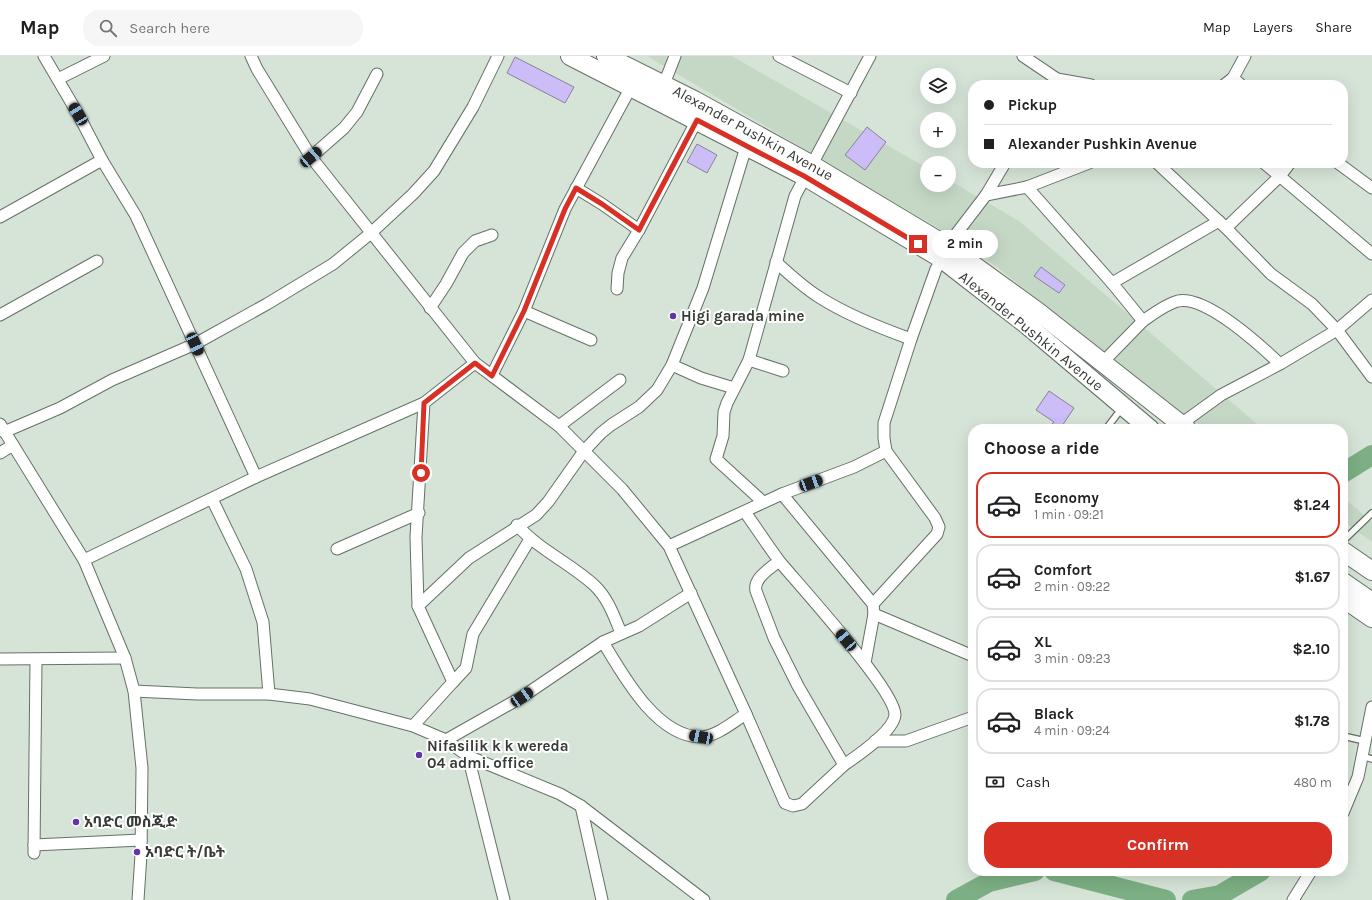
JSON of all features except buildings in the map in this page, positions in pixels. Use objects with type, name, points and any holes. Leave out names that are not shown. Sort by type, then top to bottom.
[{"type":"main road","name":"Alexander Pushkin Avenue","points":[[570,56],[631,87],[692,111],[808,170],[945,252],[1037,311],[1180,424]]},
{"type":"main road","name":"Alexander Pushkin Avenue","points":[[606,56],[664,84],[692,111],[746,147],[808,170]]},
{"type":"main road","name":"Alexander Pushkin Avenue","points":[[945,252],[1027,325],[1144,424]]},
{"type":"main road","points":[[1348,545],[1372,556]]},
{"type":"main road","points":[[1348,547],[1372,571]]},
{"type":"main road","points":[[1348,585],[1372,602]]},
{"type":"main road","points":[[1348,601],[1372,618]]},
{"type":"street","points":[[44,56],[78,114],[102,160],[136,216],[256,477]]},
{"type":"street","points":[[58,79],[104,56]]},
{"type":"street","points":[[251,56],[257,69],[311,157],[475,363],[559,426],[622,489],[669,546],[785,803],[793,806],[802,804],[844,766],[875,741],[893,723],[894,708],[865,663],[779,561],[745,512]]},
{"type":"street","points":[[138,900],[142,768],[134,691],[125,658],[84,560],[2,428],[60,408],[112,380],[195,344],[267,304],[333,264],[371,233],[413,194],[434,171],[473,107],[498,56]]},
{"type":"street","points":[[664,84],[675,56]]},
{"type":"street","points":[[779,56],[851,93]]},
{"type":"street","points":[[763,502],[716,459],[723,436],[724,412],[734,388],[749,360],[795,196],[870,56]]},
{"type":"street","points":[[1024,56],[1053,80]]},
{"type":"street","points":[[1234,80],[1245,56]]},
{"type":"street","points":[[311,157],[344,128],[357,112],[377,74]]},
{"type":"street","points":[[492,376],[524,311],[565,209],[631,87]]},
{"type":"street","points":[[617,289],[618,273],[622,258],[639,230],[692,111]]},
{"type":"street","points":[[418,606],[469,558],[517,525],[536,515],[548,502],[584,450],[611,425],[639,407],[652,394],[672,365],[703,288],[746,147]]},
{"type":"street","points":[[0,217],[102,160]]},
{"type":"street","points":[[865,663],[874,609],[937,534],[939,527],[935,518],[886,451],[884,423],[911,339],[936,269],[945,252],[986,194],[1002,168]]},
{"type":"street","points":[[986,194],[1027,187],[1075,168]]},
{"type":"street","points":[[1162,168],[1223,224],[1271,274],[1312,304],[1337,330],[1372,377]]},
{"type":"street","points":[[1270,168],[1372,254]]},
{"type":"street","points":[[1112,283],[1223,224],[1280,176],[1286,168]]},
{"type":"street","points":[[1345,168],[1372,188]]},
{"type":"street","points":[[1027,187],[1112,283],[1143,321]]},
{"type":"street","points":[[576,188],[639,230]]},
{"type":"street","points":[[430,308],[446,284],[463,253],[475,241],[492,235]]},
{"type":"street","points":[[0,316],[97,261]]},
{"type":"street","points":[[776,262],[802,286],[820,298],[876,326],[911,339]]},
{"type":"street","points":[[1187,424],[1221,394],[1280,364],[1337,330],[1372,300]]},
{"type":"street","points":[[1102,363],[1143,321],[1172,303],[1179,301],[1190,302],[1221,315],[1259,344],[1280,364]]},
{"type":"street","points":[[524,311],[591,340]]},
{"type":"street","points":[[749,360],[783,371]]},
{"type":"street","points":[[84,560],[256,477],[424,403],[475,363]]},
{"type":"street","points":[[672,365],[701,378],[734,388]]},
{"type":"street","points":[[559,426],[620,380]]},
{"type":"street","points":[[424,403],[416,569],[418,606],[453,682]]},
{"type":"street","points":[[0,453],[13,445]]},
{"type":"street","points":[[669,546],[745,512],[763,502],[854,467],[886,451]]},
{"type":"street","points":[[782,494],[874,609],[968,654]]},
{"type":"street","points":[[212,499],[246,569],[263,622],[269,694]]},
{"type":"street","points":[[337,549],[419,513]]},
{"type":"street","points":[[517,525],[530,539],[595,586],[608,602],[621,633]]},
{"type":"street","points":[[413,726],[466,668],[473,634],[530,539]]},
{"type":"street","points":[[779,561],[758,580],[755,586],[756,591],[774,638],[798,686],[844,766]]},
{"type":"street","points":[[446,740],[522,697],[603,642],[639,626],[691,593]]},
{"type":"street","points":[[603,642],[646,708],[666,724],[685,734],[701,737],[715,733],[746,714]]},
{"type":"street","points":[[0,659],[125,658]]},
{"type":"street","points":[[36,659],[34,849],[141,840]]},
{"type":"street","points":[[134,691],[197,694],[269,694],[310,700],[413,726],[446,740],[468,756],[560,794],[581,806],[704,900]]},
{"type":"street","points":[[1348,801],[1367,757],[1365,741],[1372,707]]},
{"type":"street","points":[[875,741],[906,741],[968,720]]},
{"type":"street","points":[[468,756],[504,900]]},
{"type":"street","points":[[581,806],[602,900]]},
{"type":"street","points":[[1295,900],[1308,876]]},
{"type":"lane","points":[[1110,424],[1124,406]]},
{"type":"lane","points":[[1348,539],[1372,513]]},
{"type":"lane","points":[[1348,737],[1365,741]]},
{"type":"shaded area","points":[[647,56],[732,56],[920,164],[920,192],[956,192],[956,184],[1019,221],[1257,424],[1198,424],[1177,410],[975,250]]},
{"type":"shaded area","points":[[1348,501],[1372,522],[1372,542],[1348,525]]},
{"type":"waterway","points":[[1348,470],[1372,455]]},
{"type":"waterway","points":[[956,900],[989,882],[1014,876]]},
{"type":"waterway","points":[[1073,876],[1166,900]]},
{"type":"waterway","points":[[1192,900],[1220,895],[1252,876]]},
{"type":"place","name":"Higi garada mine","points":[[673,316]]},
{"type":"place","name":"Nifasilik k k wereda 04 admi. office","points":[[419,755]]},
{"type":"place","name":"አባድር መስጂድ","points":[[76,822]]},
{"type":"place","name":"አባድር ት/ቤት","points":[[137,852]]},
{"type":"route","points":[[421,473],[424,403],[475,363],[492,376],[524,311],[565,209],[576,188],[639,230],[697,120],[746,147],[804,176],[918,244]]}]
